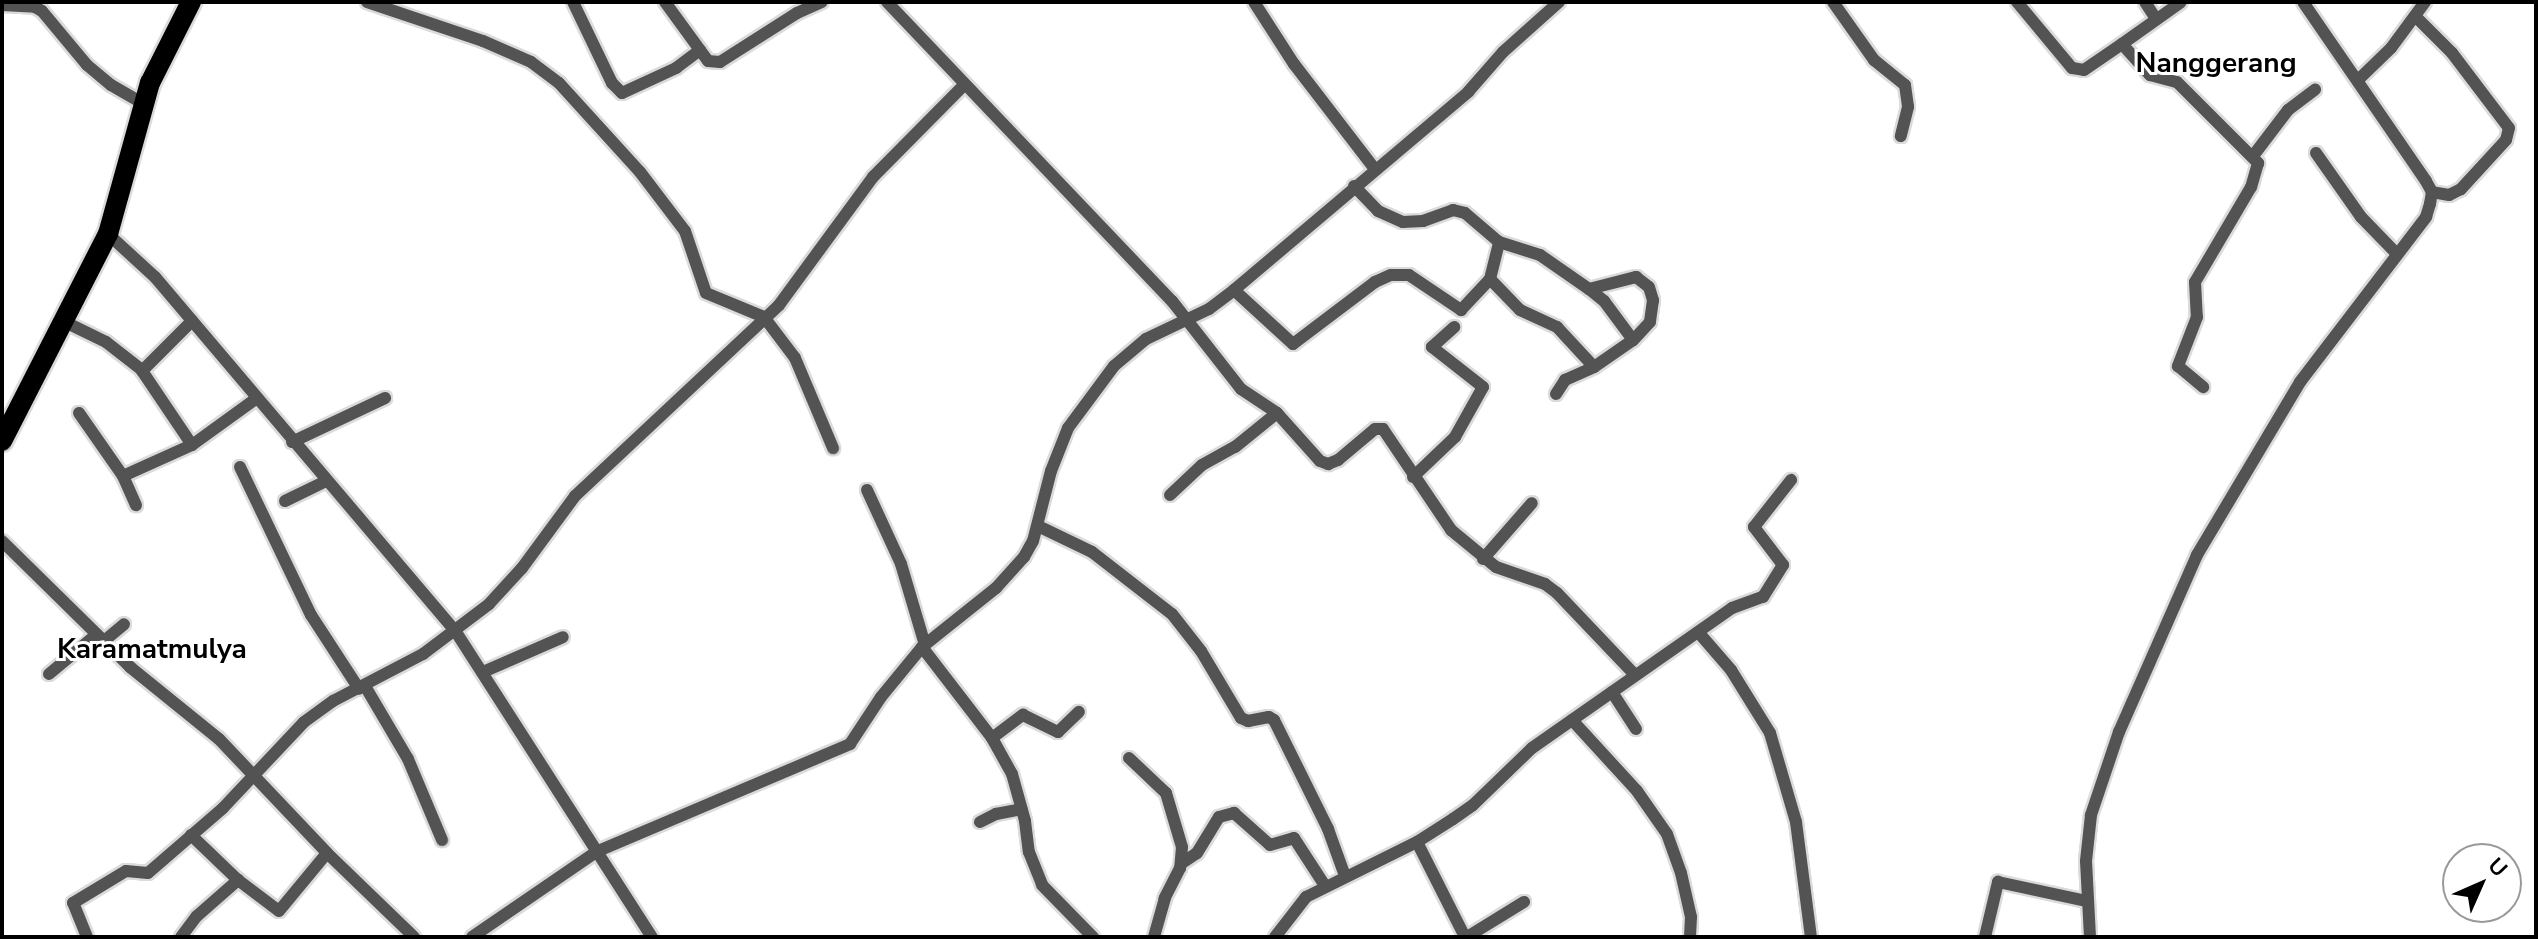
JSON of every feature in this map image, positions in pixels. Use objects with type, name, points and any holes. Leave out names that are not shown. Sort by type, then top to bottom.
[{"type":"highway","points":[[2,441],[108,234],[144,104],[162,56],[191,2]]},
{"type":"street","points":[[367,2],[483,41],[545,71],[584,109],[676,219],[691,245],[706,293],[764,317],[795,358],[833,448]]},
{"type":"street","points":[[573,2],[612,83],[622,93],[676,68],[700,50]]},
{"type":"street","points":[[665,2],[708,61],[720,62],[797,13],[822,2]]},
{"type":"street","points":[[887,2],[963,86],[1188,320],[1241,389],[1277,413],[1324,463],[1338,460],[1375,429],[1383,429],[1442,520],[1483,559],[1506,573],[1545,584],[1557,593],[1635,675]]},
{"type":"street","points":[[1254,2],[1294,64],[1374,168]]},
{"type":"street","points":[[472,937],[596,852],[850,744],[888,687],[924,646],[1011,574],[1033,541],[1051,471],[1068,428],[1092,391],[1114,366],[1146,339],[1188,320],[1234,290],[1374,168],[1468,92],[1503,52],[1559,2]]},
{"type":"street","points":[[1833,2],[1874,60],[1905,85],[1908,107],[1901,136]]},
{"type":"street","points":[[2017,2],[2076,71],[2084,70],[2181,2]]},
{"type":"street","points":[[2145,2],[2156,19]]},
{"type":"street","points":[[2303,2],[2432,192],[2449,195],[2461,189],[2506,140],[2509,128],[2452,53],[2416,17]]},
{"type":"street","points":[[2358,80],[2416,17],[2425,2]]},
{"type":"street","points":[[2,5],[35,7],[42,11],[87,65],[111,85],[144,104]]},
{"type":"street","points":[[2122,44],[2150,75],[2177,82],[2253,156],[2259,166],[2251,187],[2195,282],[2197,317],[2178,366],[2203,387]]},
{"type":"street","points":[[87,937],[73,903],[126,871],[148,873],[255,776],[304,722],[333,701],[362,688],[456,632],[509,584],[575,496],[779,305],[873,177],[963,86]]},
{"type":"street","points":[[2253,156],[2288,110],[2315,90]]},
{"type":"street","points":[[2316,153],[2361,217],[2396,253]]},
{"type":"street","points":[[1354,186],[1378,211],[1403,222],[1423,221],[1453,210],[1465,213],[1499,242],[1540,255],[1589,289],[1604,301],[1633,340]]},
{"type":"street","points":[[2090,937],[2086,836],[2103,775],[2197,555],[2300,382],[2426,217],[2432,192]]},
{"type":"street","points":[[108,234],[155,277],[456,632],[652,937]]},
{"type":"street","points":[[1234,290],[1286,341],[1293,344],[1375,282],[1391,275],[1409,275],[1461,310],[1490,279],[1499,242]]},
{"type":"street","points":[[1556,394],[1565,380],[1594,367],[1633,340],[1652,316],[1653,294],[1636,277],[1589,289]]},
{"type":"street","points":[[1490,279],[1520,310],[1557,327],[1594,367]]},
{"type":"street","points":[[142,370],[192,321]]},
{"type":"street","points":[[65,322],[106,342],[142,370],[192,445]]},
{"type":"street","points":[[1413,477],[1455,437],[1483,387],[1432,347],[1454,327]]},
{"type":"street","points":[[123,476],[192,445],[257,398]]},
{"type":"street","points":[[292,442],[385,398]]},
{"type":"street","points":[[79,413],[123,476],[136,505]]},
{"type":"street","points":[[1170,495],[1202,465],[1235,447],[1277,413]]},
{"type":"street","points":[[240,467],[311,615],[408,759],[442,840]]},
{"type":"street","points":[[1275,937],[1294,907],[1325,886],[1417,842],[1473,805],[1532,748],[1732,608],[1763,597],[1782,570],[1782,561],[1754,527],[1791,480]]},
{"type":"street","points":[[285,501],[326,481]]},
{"type":"street","points":[[867,490],[901,564],[924,646],[992,738],[1012,774],[1029,852],[1042,885],[1093,937]]},
{"type":"street","points":[[1483,559],[1532,503]]},
{"type":"street","points":[[1038,526],[1092,552],[1172,614],[1201,651],[1241,718],[1269,717],[1274,720],[1328,829],[1345,876]]},
{"type":"street","points":[[2,541],[151,686],[219,739],[327,853],[414,937]]},
{"type":"street","points":[[49,674],[124,624]]},
{"type":"street","points":[[1699,633],[1731,670],[1770,733],[1796,822],[1811,937]]},
{"type":"street","points":[[483,672],[563,637]]},
{"type":"street","points":[[1612,692],[1636,729]]},
{"type":"street","points":[[992,738],[1023,715],[1058,732],[1079,712]]},
{"type":"street","points":[[1572,720],[1637,791],[1667,834],[1691,917],[1690,937]]},
{"type":"street","points":[[1129,758],[1166,793],[1182,847],[1182,863],[1165,898],[1154,937]]},
{"type":"street","points":[[980,822],[996,814],[1022,809]]},
{"type":"street","points":[[1182,863],[1197,853],[1219,817],[1234,813],[1270,845],[1294,838],[1325,886]]},
{"type":"street","points":[[191,835],[238,880],[279,911],[327,853]]},
{"type":"street","points":[[1417,842],[1466,937],[1524,902]]},
{"type":"street","points":[[181,937],[197,916],[238,880]]},
{"type":"street","points":[[1985,937],[1998,882],[2087,901]]},
{"type":"district","name":"Nanggerang","points":[[2216,63]]},
{"type":"district","name":"Karamatmulya","points":[[152,649]]}]
